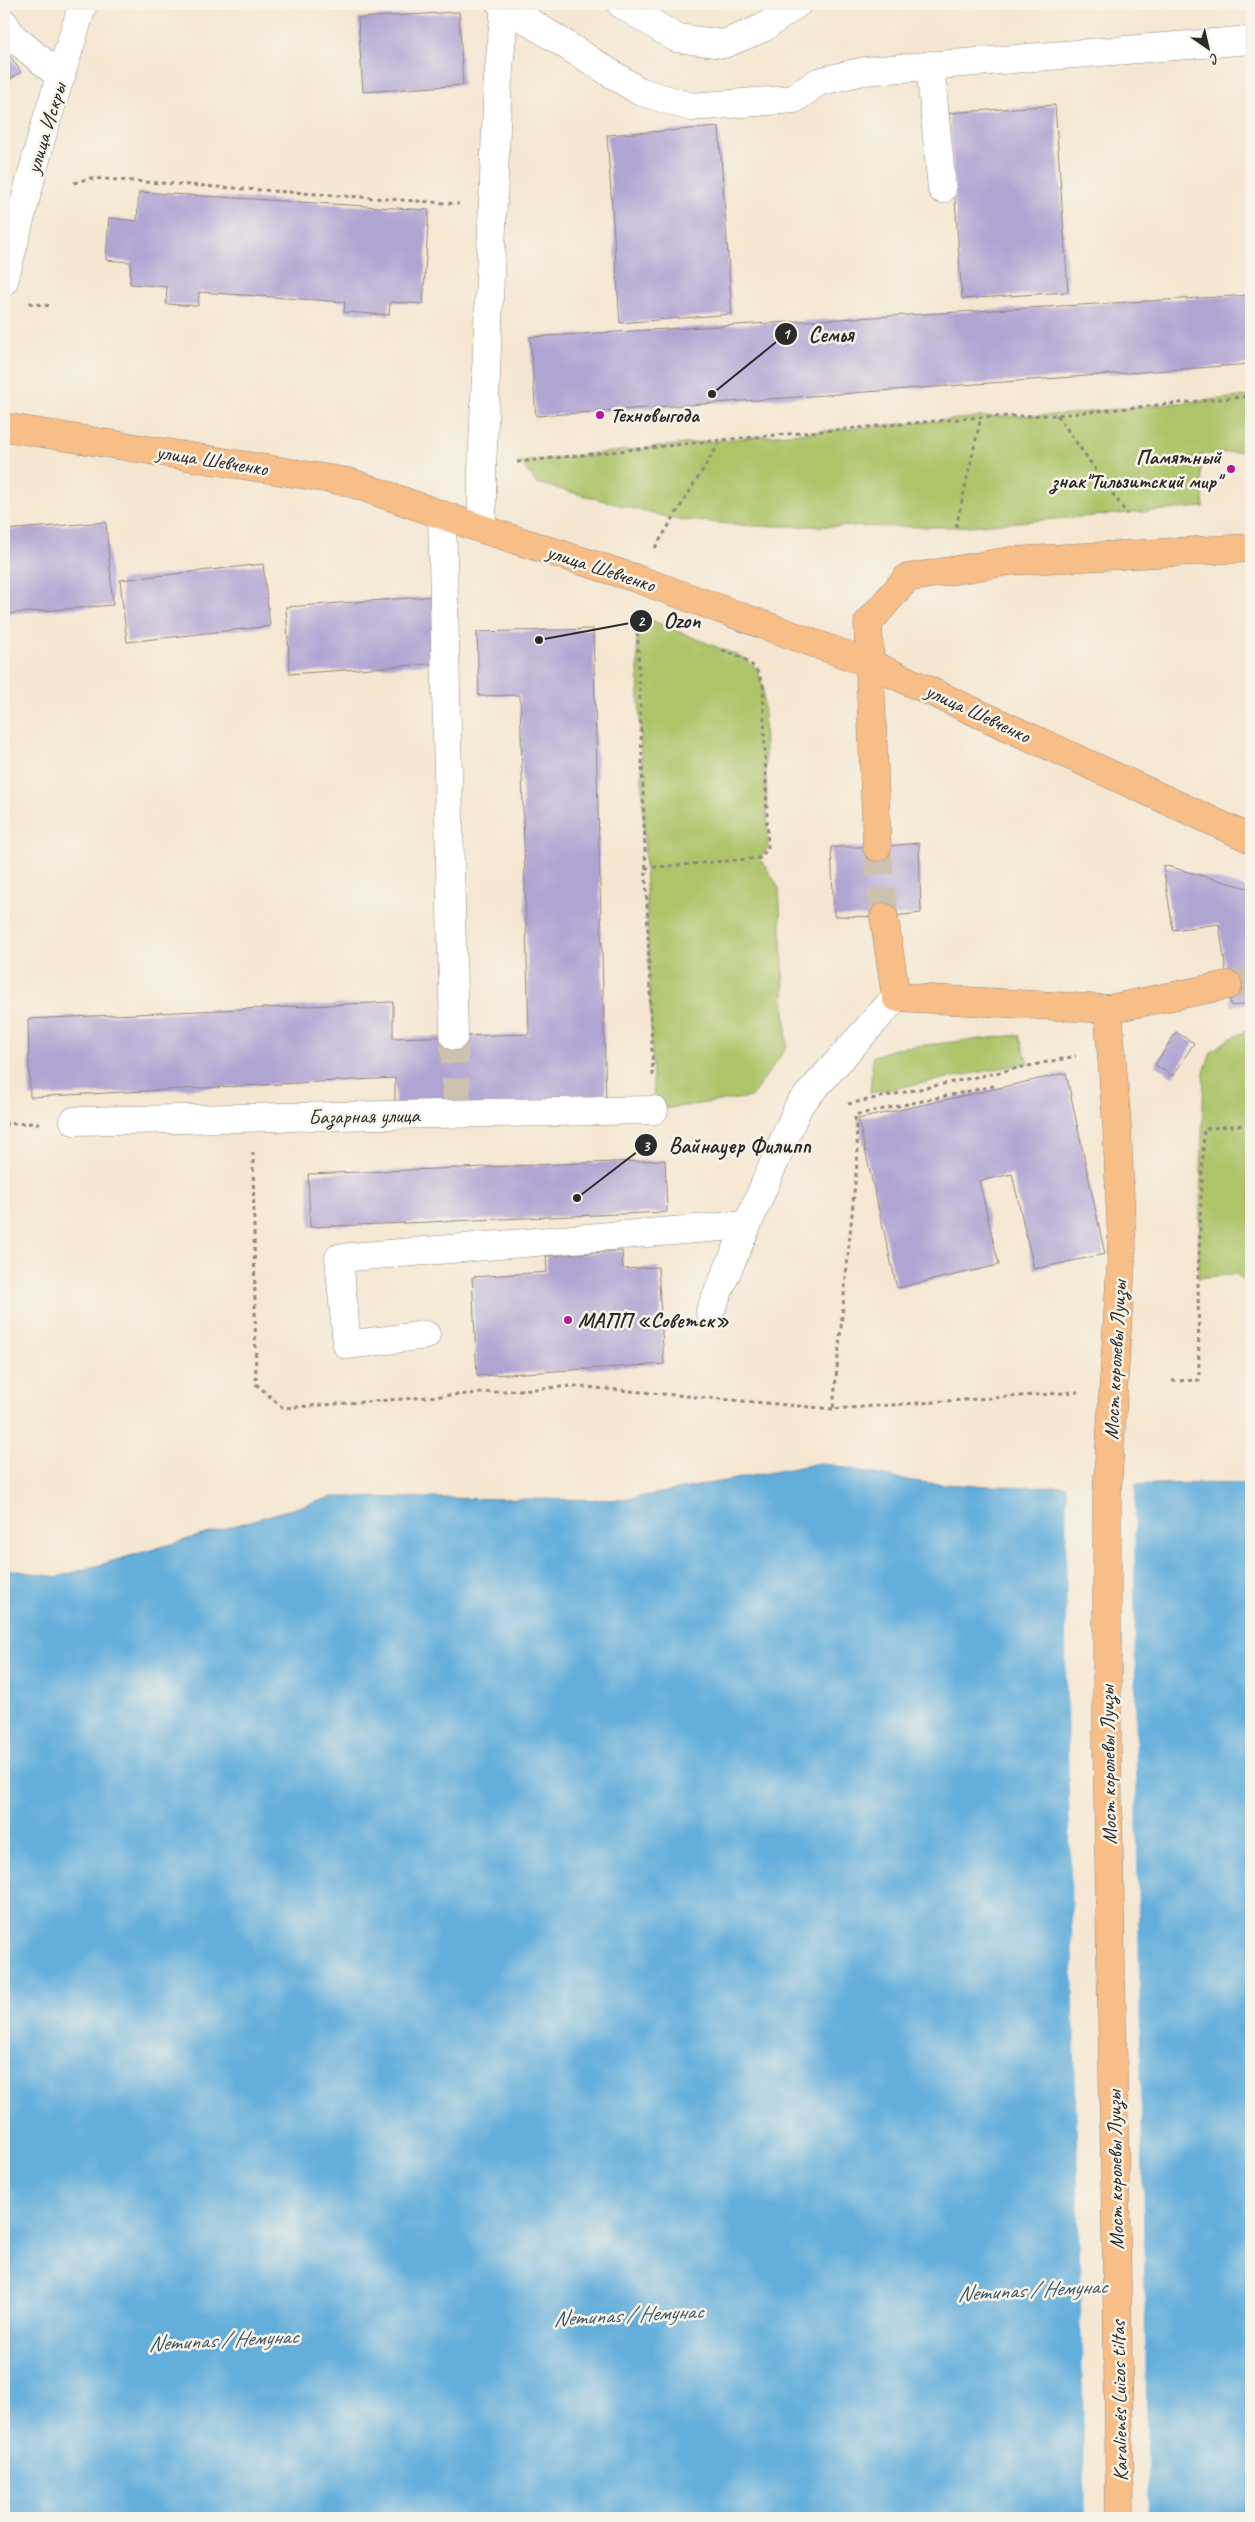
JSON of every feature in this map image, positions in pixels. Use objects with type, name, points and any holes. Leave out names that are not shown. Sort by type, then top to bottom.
[{"type":"main road","name":"улица Шевченко","points":[[4,427],[349,482],[482,529],[635,578],[870,664],[1251,839]]},
{"type":"main road","points":[[877,847],[868,623],[907,578],[1010,561],[1251,548]]},
{"type":"main road","points":[[884,918],[896,997],[1108,1009],[1228,985]]},
{"type":"main road","name":"Мост королевы Луизы","points":[[1108,1009],[1117,1126],[1122,1246],[1107,1504],[1107,1758],[1117,2284]]},
{"type":"main road","name":"Karalienės Luizos tiltas","points":[[1117,2284],[1120,2518]]},
{"type":"street","name":"улица Искры","points":[[4,281],[42,132],[83,4]]},
{"type":"street","points":[[621,4],[676,38],[724,44],[763,28],[797,4]]},
{"type":"street","points":[[482,529],[482,471],[498,79],[503,5],[639,90],[691,107],[794,98],[818,82],[864,71],[1251,40]]},
{"type":"street","points":[[4,23],[13,36],[60,77]]},
{"type":"street","points":[[930,66],[942,189]]},
{"type":"street","points":[[442,515],[454,1036]]},
{"type":"street","points":[[710,1311],[799,1105],[896,997]]},
{"type":"street","name":"Базарная улица","points":[[74,1121],[457,1110],[654,1110]]},
{"type":"street","points":[[426,1335],[348,1345],[339,1258],[746,1225]]},
{"type":"path","points":[[74,183],[90,178],[493,206]]},
{"type":"path","points":[[482,471],[520,462],[721,440],[981,417],[1057,416],[1251,396]]},
{"type":"path","points":[[1057,416],[1127,514]]},
{"type":"path","points":[[956,527],[981,417]]},
{"type":"path","points":[[635,578],[721,440]]},
{"type":"path","points":[[645,617],[636,614],[654,1110]]},
{"type":"path","points":[[646,868],[760,858],[768,848],[763,686],[758,670],[748,660],[714,646]]},
{"type":"path","points":[[843,1105],[864,1099],[1110,1049]]},
{"type":"path","points":[[994,1086],[855,1114],[858,1152],[833,1409],[1086,1392]]},
{"type":"path","points":[[1172,1381],[1199,1380],[1198,1278],[1204,1129],[1251,1124]]},
{"type":"green space","points":[[1251,396],[1251,503],[1249,503],[1244,451],[1200,455],[1204,507],[956,527],[753,526],[674,519],[536,483],[520,462],[721,440],[981,417],[1057,415]]},
{"type":"green space","points":[[636,614],[748,660],[758,670],[763,686],[768,848],[760,858],[779,888],[787,1047],[751,1097],[654,1110]]},
{"type":"green space","points":[[1251,1029],[1251,1291],[1237,1274],[1198,1278],[1204,1072],[1211,1052],[1229,1039]]},
{"type":"green space","points":[[1019,1035],[1028,1063],[870,1093],[873,1056],[897,1048]]},
{"type":"water","name":"Nemunas / Немунас","points":[[821,1463],[926,1483],[980,1486],[1251,1484],[1251,2518],[4,2518],[4,1569],[58,1577],[333,1497],[623,1500]]},
{"type":"pier","points":[[1135,1482],[1134,1590],[1137,1863],[1148,2518],[1086,2518],[1066,1661],[1067,1483]]},
{"type":"building","points":[[459,12],[463,85],[363,92],[358,18]]},
{"type":"building","points":[[4,47],[21,72],[4,83]]},
{"type":"building","points":[[1055,105],[1068,292],[962,299],[949,113]]},
{"type":"building","points":[[719,127],[732,314],[620,323],[607,135]]},
{"type":"building","points":[[139,192],[429,210],[423,304],[390,302],[389,315],[344,312],[345,302],[199,292],[198,306],[166,304],[167,287],[130,284],[131,262],[106,260],[109,218],[137,221]]},
{"type":"building","points":[[1251,295],[1251,364],[536,416],[530,337]]},
{"type":"building","points":[[106,522],[113,605],[5,614],[4,530]]},
{"type":"building","points":[[263,564],[270,626],[127,642],[120,580]]},
{"type":"building","points":[[437,596],[441,663],[290,674],[286,607]]},
{"type":"building","points":[[593,629],[606,1101],[395,1108],[395,1078],[30,1097],[28,1019],[393,1002],[393,1038],[529,1034],[520,695],[479,696],[477,632]]},
{"type":"building","points":[[919,843],[921,913],[884,917],[834,916],[831,847],[877,847]]},
{"type":"building","points":[[1163,865],[1251,889],[1251,1003],[1231,1006],[1219,924],[1173,930]]},
{"type":"building","points":[[1176,1032],[1194,1043],[1173,1076],[1155,1065]]},
{"type":"building","points":[[1066,1073],[1105,1254],[1034,1269],[1012,1174],[979,1181],[999,1265],[897,1288],[858,1119]]},
{"type":"building","points":[[665,1160],[667,1212],[310,1227],[308,1174]]},
{"type":"building","name":"МАПП «Советск»","points":[[622,1251],[623,1269],[658,1267],[664,1364],[477,1376],[472,1277],[547,1272],[546,1256]]},
{"type":"tunnel","points":[[877,847],[884,917]]},
{"type":"tunnel","points":[[1228,985],[1251,981]]},
{"type":"tunnel","points":[[454,1036],[457,1106]]},
{"type":"place","name":"Семья","points":[[712,394]]},
{"type":"place","name":"Техновыгода","points":[[600,415]]},
{"type":"place","name":"Памятный знак\"Тильзитский мир\"","points":[[1231,469]]},
{"type":"place","name":"Ozon","points":[[539,640]]},
{"type":"place","name":"Вайнауер Филипп","points":[[577,1198]]},
{"type":"place","name":"МАПП «Советск»","points":[[568,1320]]}]
